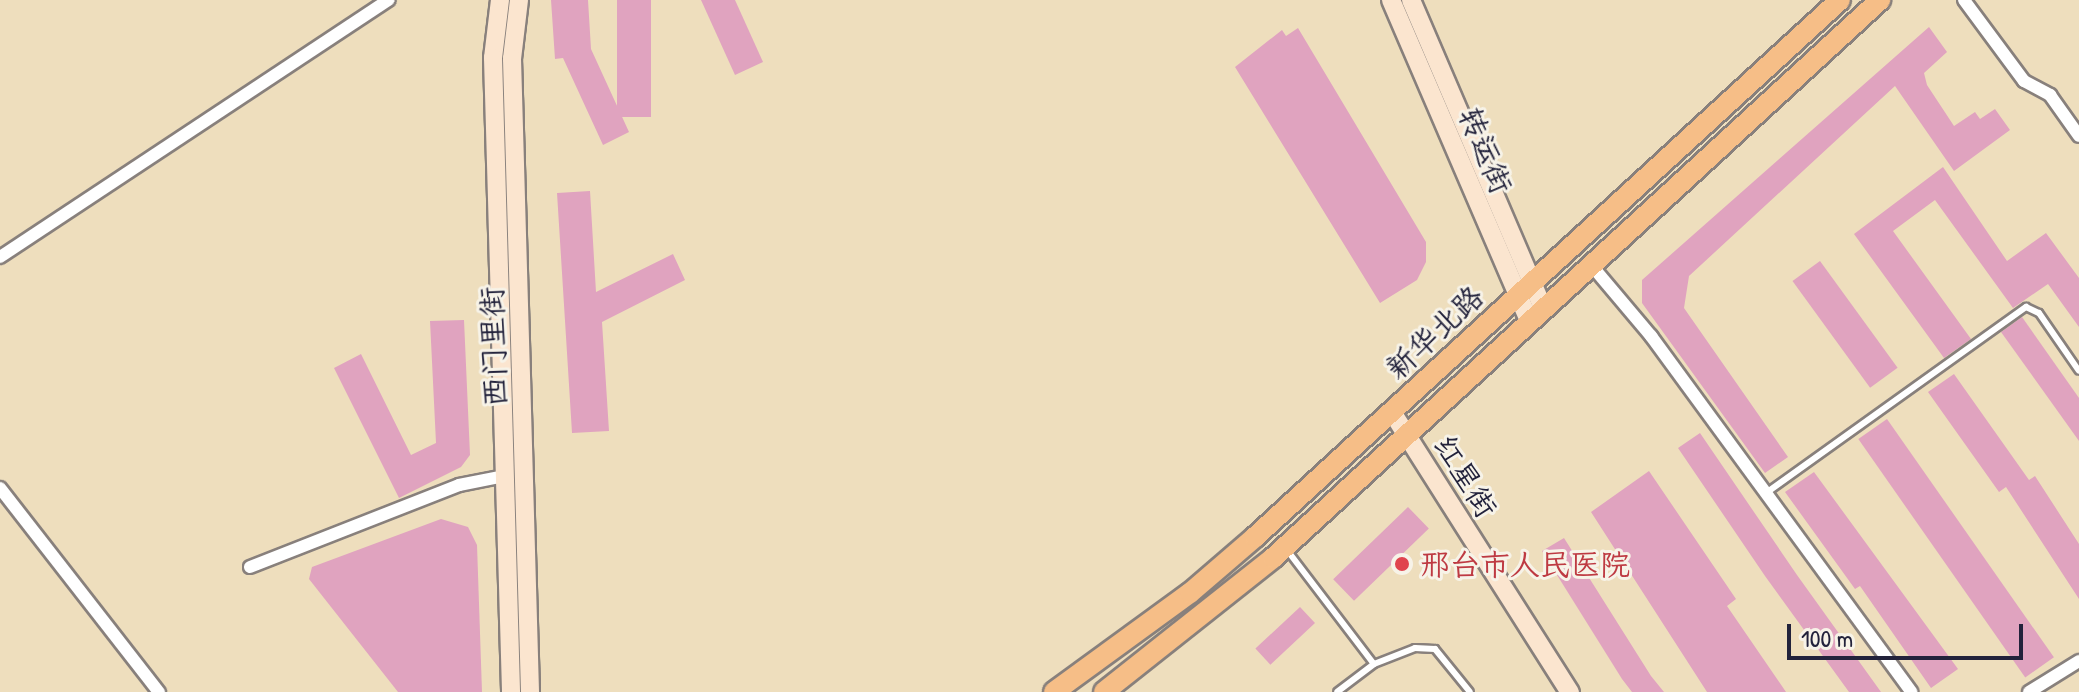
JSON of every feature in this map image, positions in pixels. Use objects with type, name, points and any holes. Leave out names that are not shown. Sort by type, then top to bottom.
[{"type":"main road","name":"新华北路","points":[[1054,692],[1218,570],[1840,0]]},
{"type":"main road","name":"新华北路","points":[[1104,692],[1284,548],[1880,0]]},
{"type":"street","points":[[0,257],[389,0]]},
{"type":"street","points":[[500,0],[493,58],[511,692]]},
{"type":"street","name":"西门里街","points":[[519,0],[512,59],[530,692]]},
{"type":"street","name":"转运街","points":[[1391,0],[1526,289]]},
{"type":"street","name":"转运街","points":[[1411,0],[1537,316]]},
{"type":"street","points":[[1964,0],[2024,81],[2050,95],[2079,136]]},
{"type":"street","points":[[1592,266],[1912,692]]},
{"type":"street","name":"红星街","points":[[1392,412],[1570,692]]},
{"type":"street","points":[[250,567],[459,485],[505,476]]},
{"type":"street","points":[[0,488],[159,692]]},
{"type":"street","points":[[2029,692],[2079,661]]},
{"type":"lane","points":[[1765,493],[2026,307],[2039,313],[2079,371]]},
{"type":"lane","points":[[1284,548],[1374,664]]},
{"type":"lane","points":[[1337,692],[1374,664],[1415,648],[1435,649],[1470,692]]},
{"type":"building","points":[[551,0],[588,0],[591,49],[629,132],[603,145],[563,58],[555,59]]},
{"type":"building","points":[[617,0],[651,0],[651,117],[617,117]]},
{"type":"building","points":[[701,0],[735,0],[763,62],[735,75]]},
{"type":"building","points":[[1929,27],[1947,52],[1924,73],[1927,85],[1954,126],[1975,112],[1980,119],[1995,109],[2010,130],[1954,171],[1895,86],[1689,276],[1684,308],[1788,457],[1765,473],[1642,303],[1642,280]]},
{"type":"building","points":[[1298,28],[1426,242],[1426,262],[1417,280],[1380,303],[1235,67],[1282,30],[1286,36]]},
{"type":"building","points":[[1943,167],[2007,261],[2046,233],[2079,278],[2079,327],[2048,284],[2013,308],[1935,200],[1893,231],[1971,339],[1944,358],[1854,234]]},
{"type":"building","points":[[590,191],[596,292],[673,254],[685,280],[602,322],[609,431],[572,433],[557,193]]},
{"type":"building","points":[[1820,261],[1898,368],[1870,388],[1792,281]]},
{"type":"building","points":[[2022,317],[2079,398],[2079,441],[2001,332]]},
{"type":"building","points":[[464,320],[470,455],[461,467],[399,498],[334,368],[361,354],[411,455],[436,443],[430,321]]},
{"type":"building","points":[[1954,374],[2029,480],[2035,476],[2079,544],[2079,599],[2006,487],[1999,492],[1928,392]]},
{"type":"building","points":[[1887,419],[2054,657],[2025,677],[1858,439]]},
{"type":"building","points":[[1700,433],[1881,692],[1849,692],[1765,576],[1678,448]]},
{"type":"building","points":[[1649,471],[1736,599],[1727,606],[1786,692],[1707,692],[1591,512]]},
{"type":"building","points":[[1814,472],[1958,669],[1931,688],[1860,586],[1855,589],[1785,492]]},
{"type":"building","points":[[1408,507],[1429,529],[1354,601],[1333,579]]},
{"type":"building","points":[[441,519],[468,527],[477,545],[482,692],[398,692],[309,579],[312,567]]},
{"type":"building","points":[[1564,538],[1664,692],[1632,692],[1622,679],[1542,551]]},
{"type":"building","points":[[1300,607],[1315,623],[1270,665],[1255,649]]},
{"type":"place","name":"邢台市人民医院","points":[[1402,564]]}]
